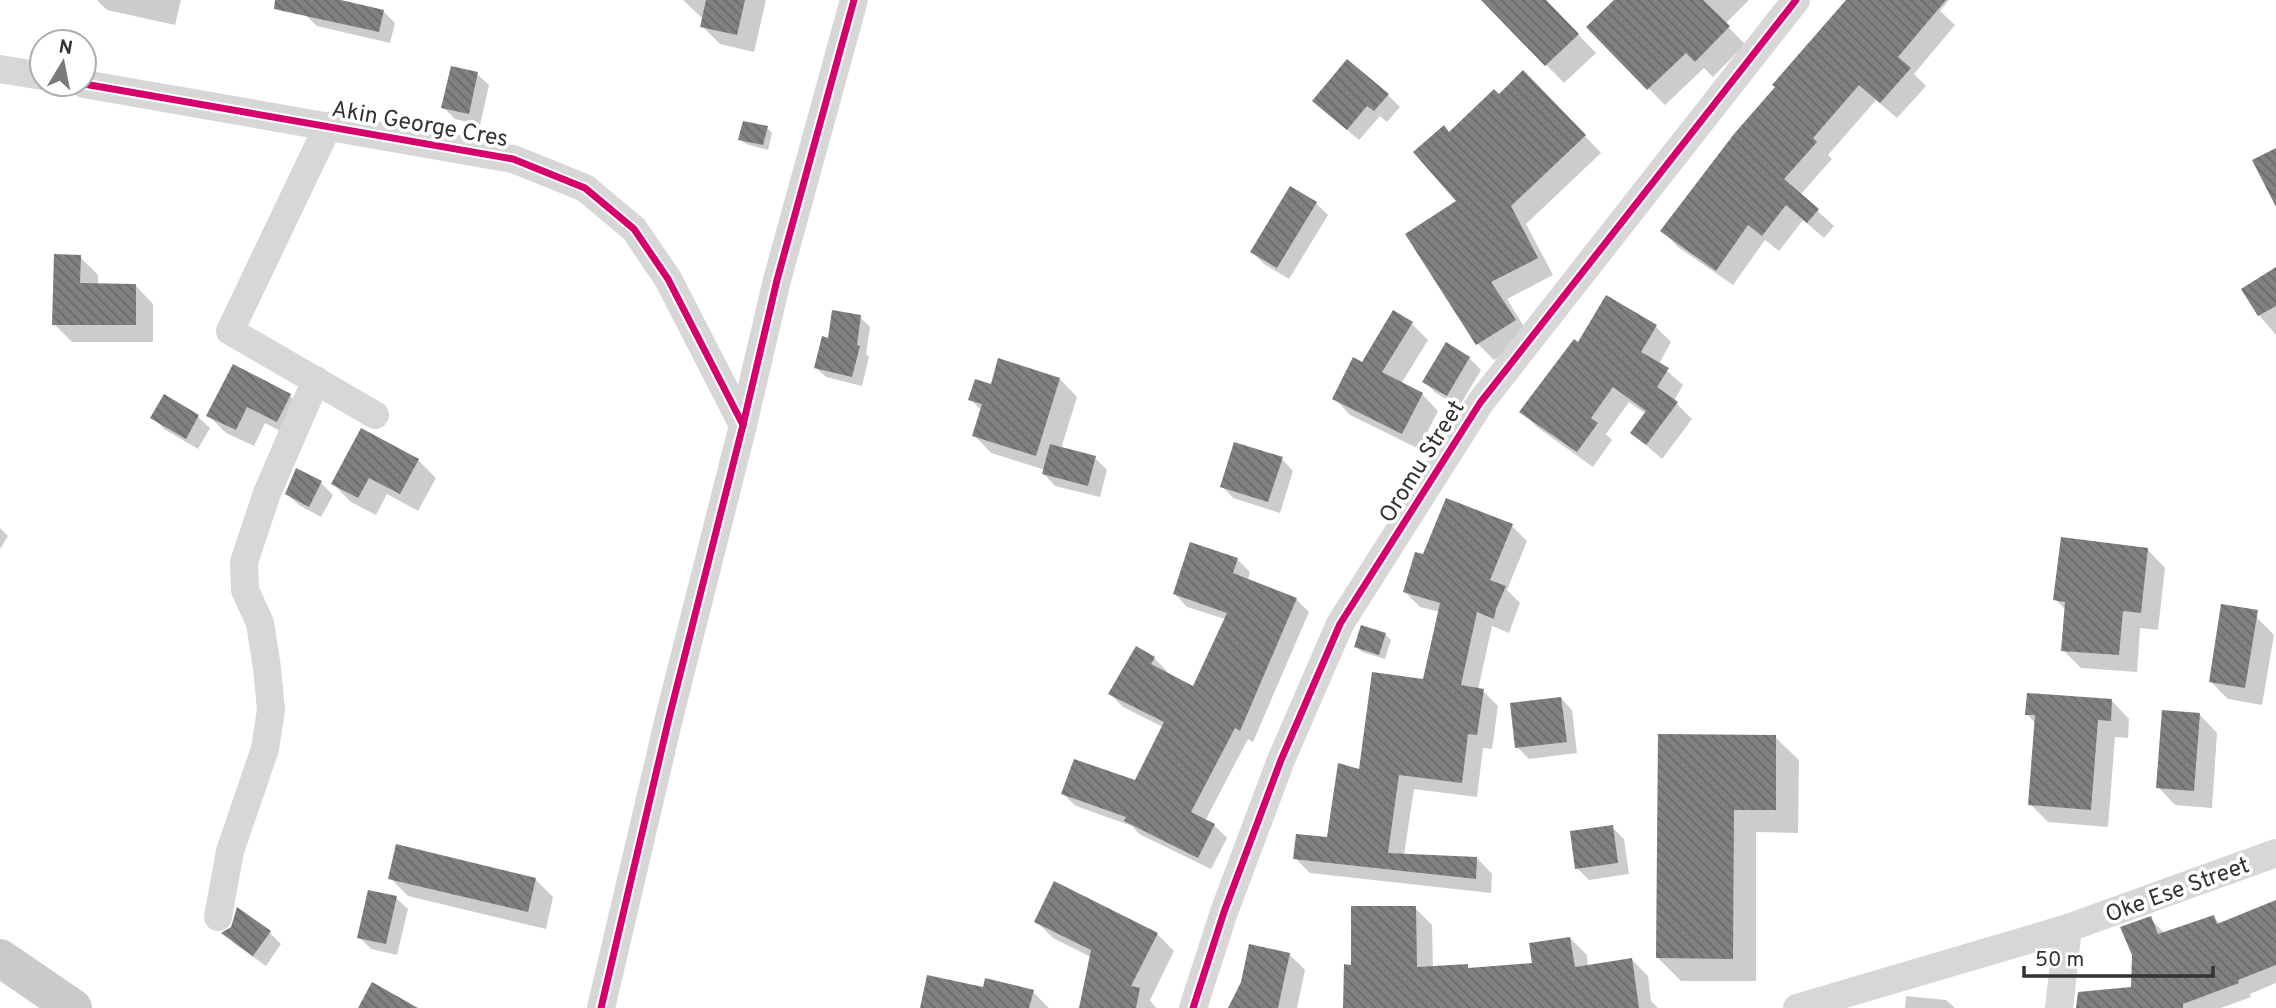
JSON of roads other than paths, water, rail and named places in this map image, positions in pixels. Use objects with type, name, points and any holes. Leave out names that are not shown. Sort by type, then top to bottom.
[{"type":"main road","points":[[0,958],[73,1008]]},
{"type":"street","points":[[601,1008],[777,280],[855,0]]},
{"type":"street","name":"Oromu Street","points":[[1193,1008],[1224,912],[1281,760],[1340,624],[1480,403],[1796,0]]},
{"type":"street","points":[[0,69],[28,74]]},
{"type":"street","name":"Akin George Cres","points":[[98,86],[513,159],[585,188],[634,229],[668,279],[743,425]]},
{"type":"street","points":[[328,126],[230,331],[375,415]]},
{"type":"street","points":[[218,917],[230,851],[265,749],[271,710],[260,622],[245,590],[244,562],[267,493],[316,380]]},
{"type":"street","name":"Oke Ese Street","points":[[1797,1008],[2068,929],[2276,853]]},
{"type":"street","points":[[2059,1008],[2068,929]]}]
